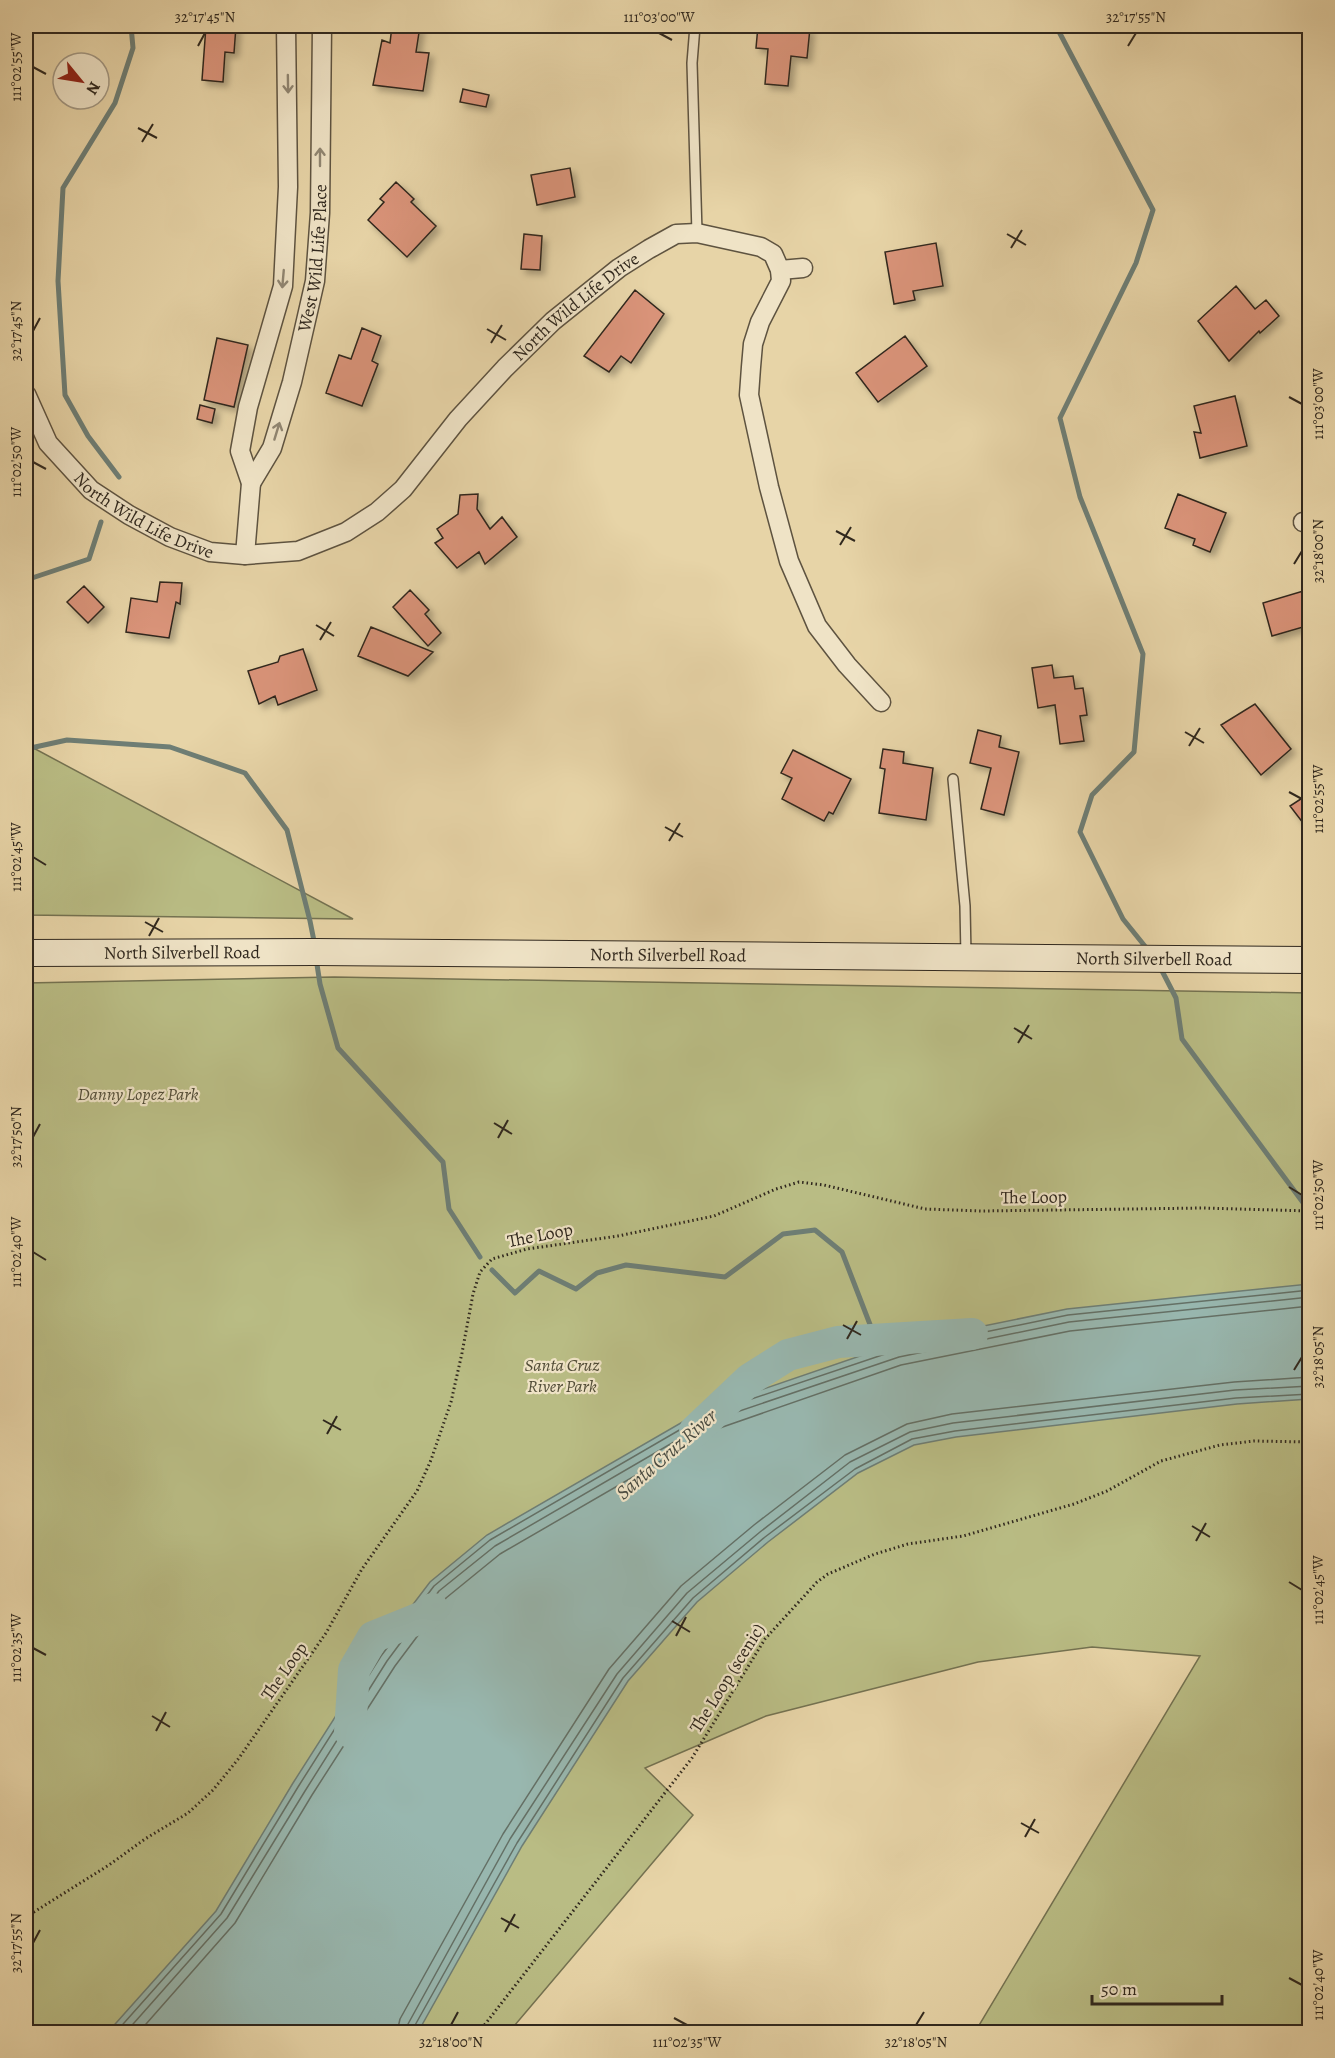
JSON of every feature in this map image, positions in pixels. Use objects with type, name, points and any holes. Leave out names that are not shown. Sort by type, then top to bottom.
[{"type":"main road","name":"North Silverbell Road","points":[[26,953],[315,952],[1310,960]]},
{"type":"street","name":"West Wild Life Place","points":[[244,555],[251,483],[240,451],[248,407],[283,285],[288,187],[286,26]]},
{"type":"street","name":"West Wild Life Place","points":[[251,483],[272,448],[292,382],[315,281],[320,213],[322,26]]},
{"type":"street","name":"North Wild Life Drive","points":[[26,394],[48,443],[91,490],[129,515],[170,537],[210,552],[244,555],[298,551],[346,531],[377,512],[403,489],[458,418],[504,368],[553,321],[612,274],[649,249],[676,234],[697,233],[761,247],[773,254],[780,270]]},
{"type":"street","points":[[803,268],[780,270],[782,281],[760,322],[753,344],[749,395],[769,487],[789,561],[817,626],[847,665],[881,702]]},
{"type":"lane","points":[[695,26],[692,63],[697,233]]},
{"type":"lane","points":[[953,779],[965,906],[966,958]]},
{"type":"path","name":"The Loop","points":[[26,1917],[188,1813],[213,1790],[239,1758],[326,1632],[362,1569],[417,1491],[431,1460],[450,1402],[473,1294],[480,1272],[492,1259],[527,1249],[618,1236],[714,1216],[776,1189],[799,1182],[824,1185],[925,1209],[982,1211],[1204,1208],[1310,1211]]},
{"type":"path","name":"The Loop (scenic)","points":[[479,2032],[692,1758],[765,1639],[817,1582],[828,1574],[875,1554],[908,1544],[963,1536],[1074,1504],[1107,1491],[1161,1461],[1220,1445],[1254,1441],[1310,1442]]},
{"type":"green space","points":[[26,744],[353,919],[26,915]]},
{"type":"green space","name":"Santa Cruz River Park","points":[[334,977],[1309,993],[1309,2032],[975,2032],[1200,1656],[1092,1647],[978,1662],[766,1716],[645,1768],[693,1815],[509,2032],[26,2032],[26,983]]},
{"type":"water","points":[[1309,1284],[1309,1399],[1237,1404],[956,1437],[914,1445],[858,1473],[768,1542],[697,1602],[628,1681],[522,1846],[418,2032],[108,2032],[216,1911],[293,1783],[376,1653],[430,1582],[487,1535],[705,1409],[895,1344],[1067,1309]]},
{"type":"building","points":[[206,26],[236,26],[234,53],[225,52],[223,82],[202,80]]},
{"type":"building","points":[[392,26],[420,26],[416,52],[429,53],[423,91],[373,85],[382,40],[390,43]]},
{"type":"building","points":[[758,26],[810,28],[807,58],[791,56],[788,86],[765,84],[768,49],[756,48]]},
{"type":"building","points":[[463,89],[489,95],[486,107],[460,102]]},
{"type":"building","points":[[570,168],[575,197],[537,205],[531,175]]},
{"type":"building","points":[[396,182],[414,199],[411,202],[436,226],[407,257],[368,220],[384,202],[380,199]]},
{"type":"building","points":[[524,234],[542,236],[540,270],[521,269]]},
{"type":"building","points":[[936,243],[943,286],[913,291],[915,300],[894,304],[885,252]]},
{"type":"building","points":[[1236,286],[1255,309],[1266,300],[1279,316],[1260,333],[1259,331],[1229,361],[1198,321]]},
{"type":"building","points":[[635,290],[664,314],[631,363],[621,356],[609,372],[584,356]]},
{"type":"building","points":[[362,328],[381,336],[372,361],[378,364],[362,406],[326,393],[339,355],[351,359]]},
{"type":"building","points":[[905,336],[927,366],[878,402],[856,373]]},
{"type":"building","points":[[217,338],[248,345],[234,407],[204,400]]},
{"type":"building","points":[[1235,396],[1247,446],[1200,458],[1194,432],[1201,433],[1194,406]]},
{"type":"building","points":[[200,405],[215,409],[212,423],[197,419]]},
{"type":"building","points":[[478,494],[477,509],[490,529],[502,517],[517,537],[485,564],[479,552],[457,568],[435,543],[443,538],[437,529],[458,514],[460,495]]},
{"type":"building","points":[[1178,494],[1226,513],[1210,552],[1193,545],[1195,539],[1165,528]]},
{"type":"building","points":[[160,582],[182,583],[180,604],[176,602],[169,638],[126,632],[131,598],[157,602]]},
{"type":"building","points":[[84,586],[104,607],[88,623],[67,602]]},
{"type":"building","points":[[1310,589],[1310,625],[1272,636],[1263,603]]},
{"type":"building","points":[[410,590],[429,610],[425,614],[441,633],[428,646],[393,607]]},
{"type":"building","points":[[371,627],[433,652],[408,676],[358,656]]},
{"type":"building","points":[[303,649],[317,690],[278,705],[275,696],[259,704],[248,671],[278,662],[280,656]]},
{"type":"building","points":[[1052,665],[1054,678],[1073,676],[1075,689],[1083,688],[1087,715],[1080,716],[1084,741],[1060,744],[1055,705],[1038,708],[1032,668]]},
{"type":"building","points":[[1255,704],[1291,749],[1261,775],[1221,725]]},
{"type":"building","points":[[978,730],[1001,736],[999,747],[1019,752],[1004,815],[981,809],[991,768],[970,763]]},
{"type":"building","points":[[883,749],[904,752],[903,763],[933,768],[926,820],[879,813],[885,769],[880,768]]},
{"type":"building","points":[[793,750],[851,779],[833,814],[829,812],[824,821],[782,799],[792,778],[781,773]]},
{"type":"building","points":[[1310,793],[1310,832],[1290,806]]},
{"type":"waterway","points":[[119,477],[88,436],[65,395],[58,281],[63,188],[115,103],[133,48],[131,26]]},
{"type":"waterway","points":[[1056,26],[1153,210],[1136,263],[1060,418],[1080,497],[1143,654],[1134,752],[1092,795],[1080,832],[1123,919],[1148,950]]},
{"type":"waterway","points":[[26,580],[89,559],[101,522]]},
{"type":"waterway","points":[[26,749],[67,740],[170,747],[245,773],[287,830],[315,946]]},
{"type":"waterway","points":[[316,958],[320,984],[338,1048],[443,1162],[449,1209],[480,1257]]},
{"type":"waterway","points":[[1160,967],[1176,998],[1182,1039],[1310,1212]]},
{"type":"waterway","points":[[492,1270],[515,1293],[539,1271],[576,1289],[597,1273],[626,1265],[725,1277],[783,1234],[815,1230],[842,1252],[876,1340]]},
{"type":"waterway","name":"Santa Cruz River","points":[[695,1431],[750,1379],[788,1355],[838,1342],[972,1334]]},
{"type":"waterway","name":"Santa Cruz River","points":[[350,1732],[354,1670],[373,1637],[425,1616],[433,1609]]},
{"type":"park label","name":"Danny Lopez Park","points":[[138,1094]]}]
